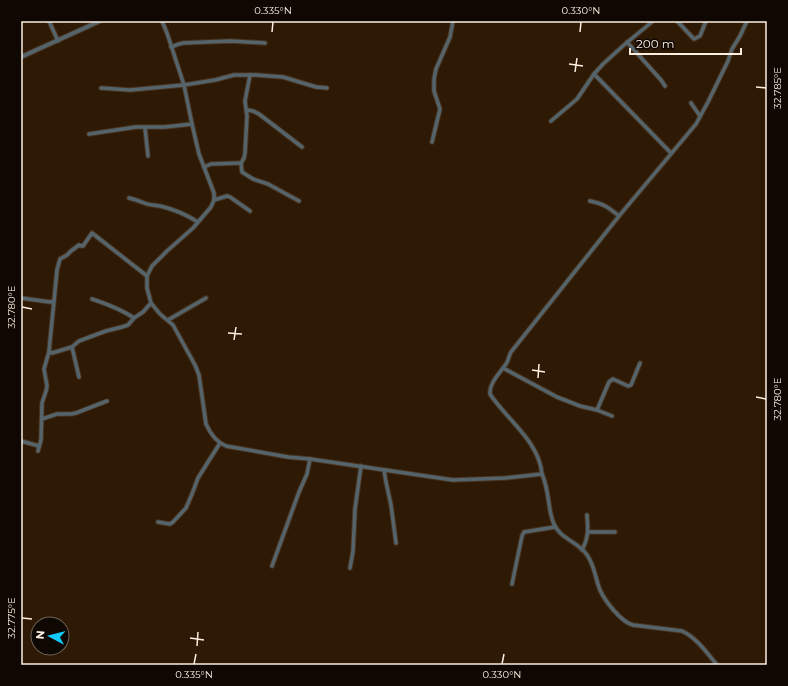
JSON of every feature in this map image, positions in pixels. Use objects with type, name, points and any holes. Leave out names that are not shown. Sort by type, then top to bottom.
[{"type":"street","points":[[49,21],[58,40]]},
{"type":"street","points":[[21,58],[100,21]]},
{"type":"street","points":[[162,21],[184,85],[192,124],[204,167],[214,193],[214,200],[211,207],[193,228],[152,266],[147,276],[147,288],[151,303],[157,311],[173,324],[195,365],[199,375],[206,424],[209,431],[220,443],[226,446],[288,457],[453,480],[506,478],[542,474]]},
{"type":"street","points":[[432,142],[440,109],[434,91],[434,79],[436,69],[450,37],[453,21]]},
{"type":"street","points":[[551,122],[577,99],[602,64],[652,21]]},
{"type":"street","points":[[677,21],[694,40],[700,36],[706,21]]},
{"type":"street","points":[[717,665],[694,638],[682,631],[628,624],[612,608],[601,591],[597,582],[595,571],[587,555],[560,533],[555,527],[552,521],[540,460],[529,441],[490,394],[490,390],[491,385],[507,363],[511,352],[619,216],[696,124],[728,61],[732,48],[747,21]]},
{"type":"street","points":[[172,48],[183,43],[217,41],[264,43]]},
{"type":"street","points":[[627,42],[665,86]]},
{"type":"street","points":[[594,74],[671,153]]},
{"type":"street","points":[[101,88],[130,90],[184,85],[234,75],[283,77],[316,87],[327,88]]},
{"type":"street","points":[[250,75],[245,101],[245,153],[241,163],[242,172],[299,201]]},
{"type":"street","points":[[691,103],[700,116]]},
{"type":"street","points":[[246,110],[259,114],[302,147]]},
{"type":"street","points":[[89,134],[136,127],[145,128],[192,124]]},
{"type":"street","points":[[145,128],[148,156]]},
{"type":"street","points":[[204,167],[211,164],[241,163]]},
{"type":"street","points":[[214,200],[227,196],[250,211]]},
{"type":"street","points":[[129,198],[191,217],[198,222]]},
{"type":"street","points":[[590,201],[606,206],[619,216]]},
{"type":"street","points":[[38,451],[41,440],[42,403],[47,386],[44,369],[49,352],[57,270],[60,259],[79,245],[83,246],[92,233],[147,276]]},
{"type":"street","points":[[21,298],[50,302],[54,301]]},
{"type":"street","points":[[168,320],[206,298]]},
{"type":"street","points":[[92,299],[125,312],[134,318]]},
{"type":"street","points":[[49,352],[72,347],[78,341],[128,325],[151,303]]},
{"type":"street","points":[[72,347],[79,377]]},
{"type":"street","points":[[597,410],[609,382],[613,379],[628,386],[631,385],[640,363]]},
{"type":"street","points":[[503,368],[557,397],[612,416]]},
{"type":"street","points":[[42,419],[56,414],[76,413],[107,400]]},
{"type":"street","points":[[21,441],[39,446]]},
{"type":"street","points":[[158,522],[170,524],[186,508],[198,478],[220,443]]},
{"type":"street","points":[[272,566],[307,474],[310,459]]},
{"type":"street","points":[[350,568],[353,551],[355,509],[361,466]]},
{"type":"street","points":[[384,470],[391,505],[396,543]]},
{"type":"street","points":[[582,550],[588,532],[587,515]]},
{"type":"street","points":[[512,584],[524,532],[555,527]]},
{"type":"street","points":[[588,532],[616,532]]}]
